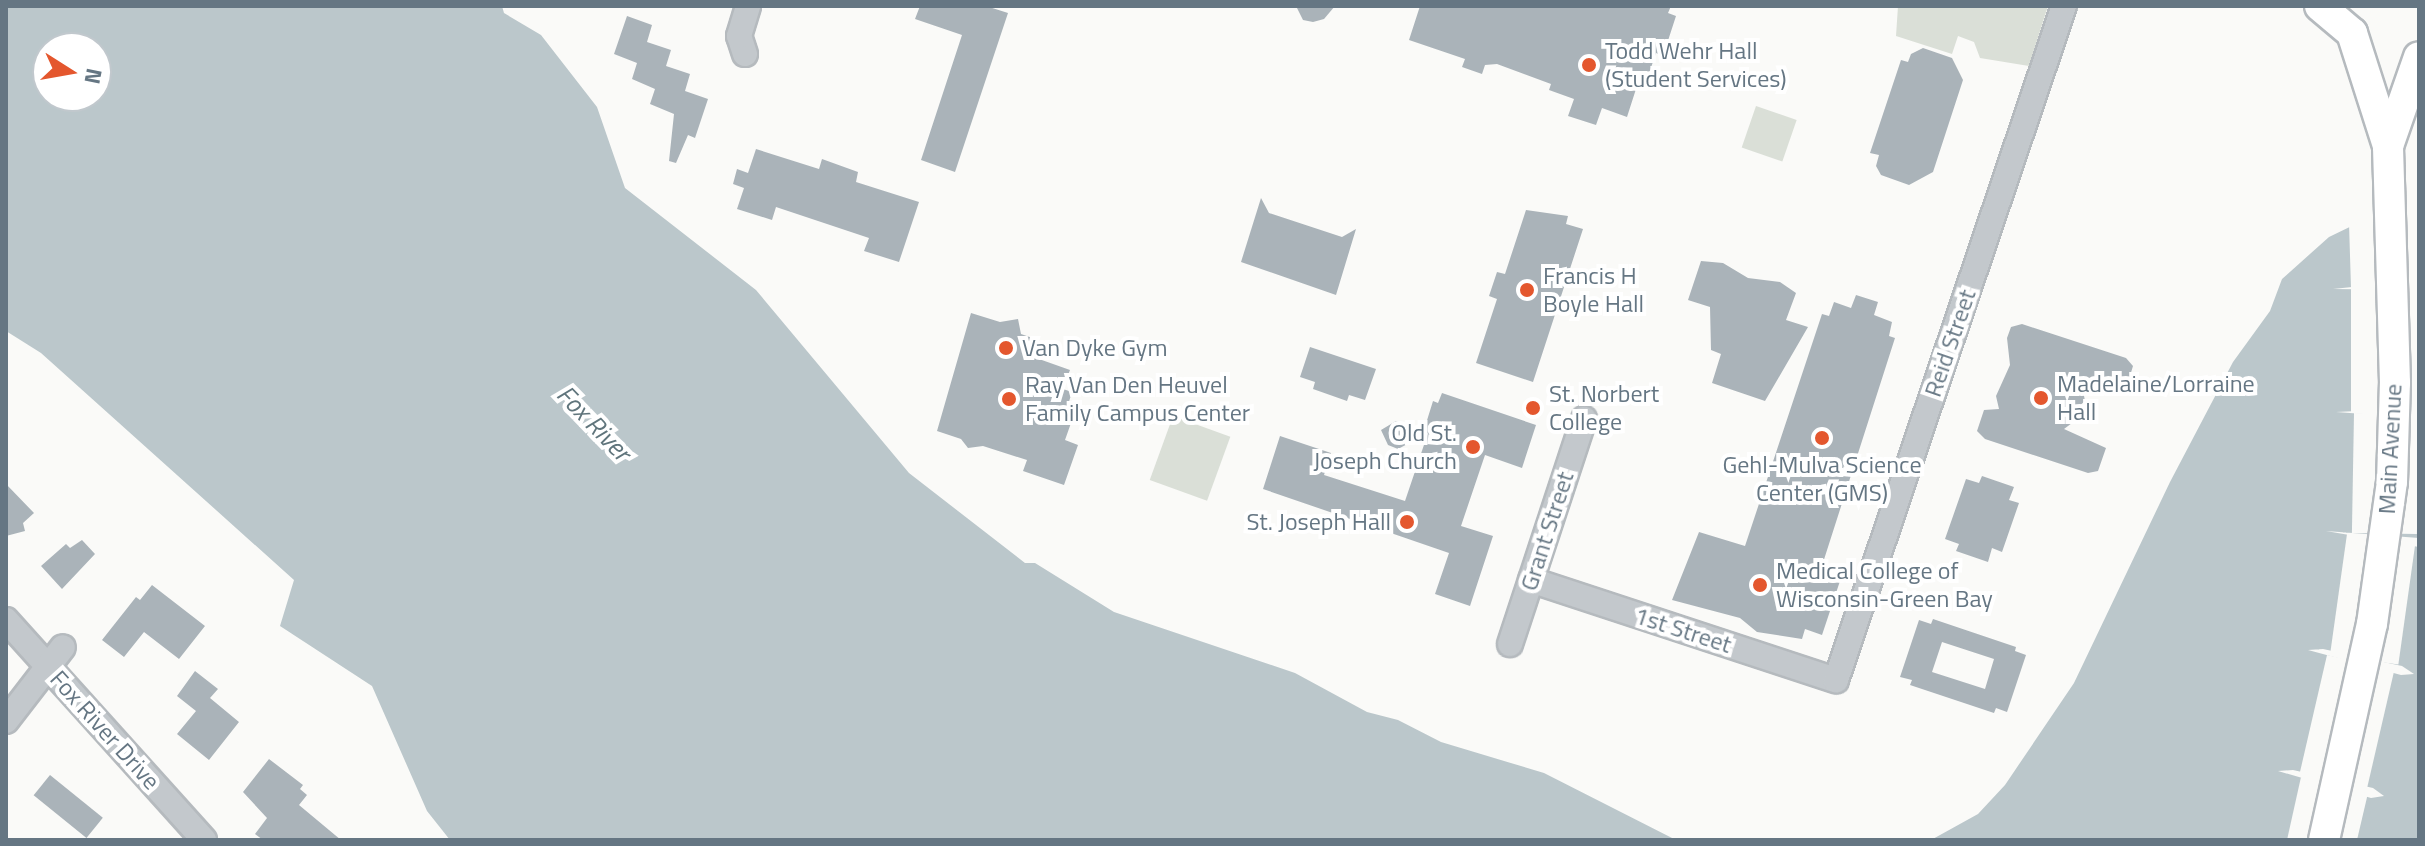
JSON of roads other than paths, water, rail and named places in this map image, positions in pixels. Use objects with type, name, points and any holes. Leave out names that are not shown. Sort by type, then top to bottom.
[{"type":"main road","points":[[2320,6],[2352,33],[2388,146]]},
{"type":"main road","name":"Main Avenue","points":[[2324,840],[2372,624],[2392,482],[2395,383],[2388,146],[2419,57]]},
{"type":"street","points":[[745,54],[739,36],[748,6]]},
{"type":"street","name":"Reid Street","points":[[1836,680],[2064,6]]},
{"type":"street","name":"Grant Street","points":[[1510,644],[1584,419]]},
{"type":"street","name":"1st Street","points":[[1531,580],[1836,680]]},
{"type":"street","name":"Fox River Drive","points":[[6,620],[204,840]]},
{"type":"street","points":[[6,721],[63,647]]},
{"type":"water","name":"Fox River","points":[[6,6],[502,6],[504,13],[541,35],[597,107],[625,188],[756,290],[909,473],[1025,563],[1035,563],[1114,612],[1295,673],[1367,712],[1398,720],[1441,742],[1544,773],[1676,840],[450,840],[427,811],[372,686],[280,626],[294,580],[41,353],[6,331]]},
{"type":"water","points":[[2419,176],[2419,280],[2333,289],[2419,290],[2419,408],[2336,412],[2419,418],[2419,538],[2326,531],[2419,547],[2419,840],[1931,840],[1978,814],[2005,785],[2074,683],[2170,482],[2233,362],[2270,311],[2282,279],[2329,237],[2360,222]],"holes":[[[2323,649],[2402,666],[2414,674],[2401,675],[2308,650]],[[2293,770],[2373,788],[2384,796],[2371,798],[2278,771]]]},
{"type":"place","name":"Todd Wehr Hall (Student Services)","points":[[1589,65]]},
{"type":"place","name":"Francis H Boyle Hall","points":[[1527,290]]},
{"type":"place","name":"Van Dyke Gym","points":[[1006,348]]},
{"type":"place","name":"Madelaine/Lorraine Hall","points":[[2041,398]]},
{"type":"place","name":"Ray Van Den Heuvel Family Campus Center","points":[[1009,399]]},
{"type":"place","name":"St. Norbert College","points":[[1533,408]]},
{"type":"place","name":"Gehl-Mulva Science Center (GMS)","points":[[1822,438]]},
{"type":"place","name":"Old St. Joseph Church","points":[[1473,447]]},
{"type":"place","name":"St. Joseph Hall","points":[[1407,522]]},
{"type":"place","name":"Medical College of Wisconsin-Green Bay","points":[[1760,585]]}]
